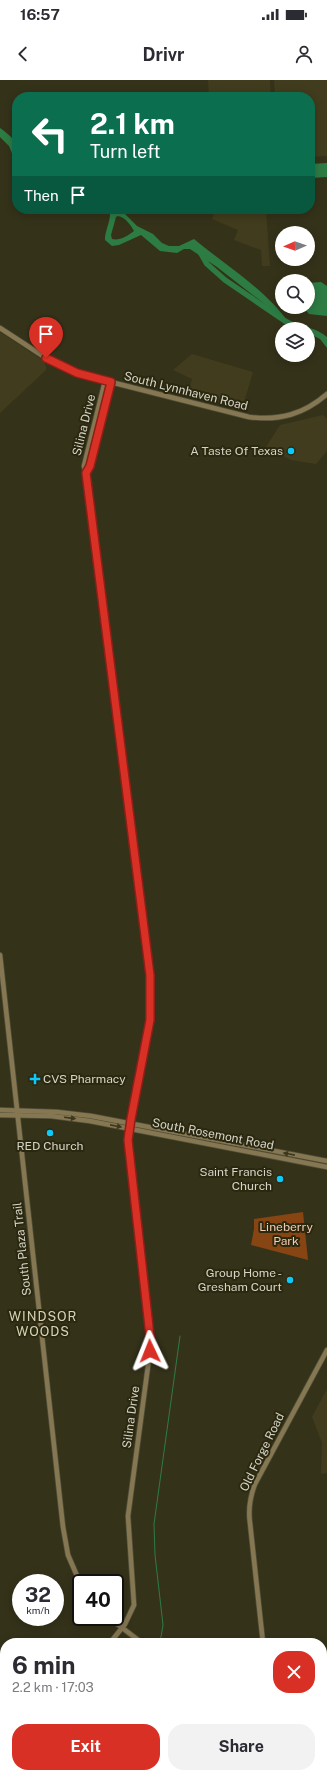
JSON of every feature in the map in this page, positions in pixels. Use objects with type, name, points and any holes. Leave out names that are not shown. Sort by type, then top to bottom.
[{"type":"street","name":"South Lynnhaven Road","points":[[0,328],[54,362],[79,374],[230,413],[275,419],[298,413],[311,406],[327,394]]},
{"type":"street","name":"Silina Drive","points":[[105,381],[84,466],[150,982],[150,1020],[129,1126],[128,1145],[150,1344],[128,1516],[134,1600],[130,1615],[114,1638]]},
{"type":"street","name":"Silina Drive","points":[[86,473],[90,466],[111,382]]},
{"type":"street","name":"South Plaza Trail","points":[[0,955],[63,1526],[68,1555],[76,1574]]},
{"type":"street","name":"South Rosemont Road","points":[[0,1110],[129,1126],[327,1161]]},
{"type":"street","name":"South Rosemont Road","points":[[0,1115],[17,1113]]},
{"type":"street","name":"South Rosemont Road","points":[[129,1126],[327,1167]]},
{"type":"street","name":"Old Forge Road","points":[[262,1638],[250,1523],[250,1497],[255,1484],[327,1350]]},
{"type":"street","points":[[119,1626],[135,1638]]},
{"type":"shaded area","points":[[208,80],[270,80],[271,92],[209,92]]},
{"type":"shaded area","points":[[274,80],[327,80],[327,156],[315,157],[315,92],[275,92]]},
{"type":"shaded area","points":[[0,128],[12,139],[12,153],[9,146],[0,137]]},
{"type":"shaded area","points":[[327,163],[327,177],[315,178],[315,164]]},
{"type":"shaded area","points":[[110,214],[125,214],[137,226],[153,234],[162,243],[169,246],[179,246],[194,239],[256,288],[275,306],[275,312],[217,267],[190,249],[184,249],[177,253],[160,251],[141,235],[119,245],[112,246],[105,240]],"holes":[[[118,216],[123,218],[128,222],[134,231],[123,238],[112,239],[111,235],[116,217]]]},
{"type":"shaded area","points":[[214,214],[266,214],[270,266],[262,266],[261,250],[234,240],[238,230],[212,219]]},
{"type":"shaded area","points":[[315,282],[321,282],[327,286],[327,316],[309,314],[315,314]]},
{"type":"shaded area","points":[[277,314],[282,314],[288,322],[284,322]]},
{"type":"shaded area","points":[[315,330],[327,337],[327,348],[320,339],[315,336]]},
{"type":"shaded area","points":[[0,332],[44,361],[46,370],[0,413]]},
{"type":"shaded area","points":[[192,354],[253,372],[242,409],[188,394],[192,379],[173,370]]},
{"type":"shaded area","points":[[323,415],[327,419],[327,451],[316,464],[291,460],[266,447],[280,425]]},
{"type":"shaded area","points":[[327,1389],[327,1473],[321,1474],[322,1443],[312,1417]]},
{"type":"green space","name":"Lineberry Park","points":[[303,1212],[308,1260],[251,1245],[254,1219]]},
{"type":"waterway","points":[[200,252],[207,264],[225,280],[287,322]]},
{"type":"waterway","points":[[160,1638],[163,1625],[155,1555],[154,1524],[180,1336]]},
{"type":"place","name":"A Taste Of Texas","points":[[291,451]]},
{"type":"place","name":"CVS Pharmacy","points":[[35,1079]]},
{"type":"place","name":"RED Church","points":[[50,1133]]},
{"type":"place","name":"Saint Francis Church","points":[[280,1179]]},
{"type":"place","name":"Group Home - Gresham Court","points":[[290,1280]]},
{"type":"district","name":"WINDSOR WOODS","points":[[43,1324]]},
{"type":"route","points":[[46,358],[77,373],[111,382],[90,466],[86,473],[150,975],[150,1020],[128,1133],[128,1140],[150,1336],[150,1351]]}]
